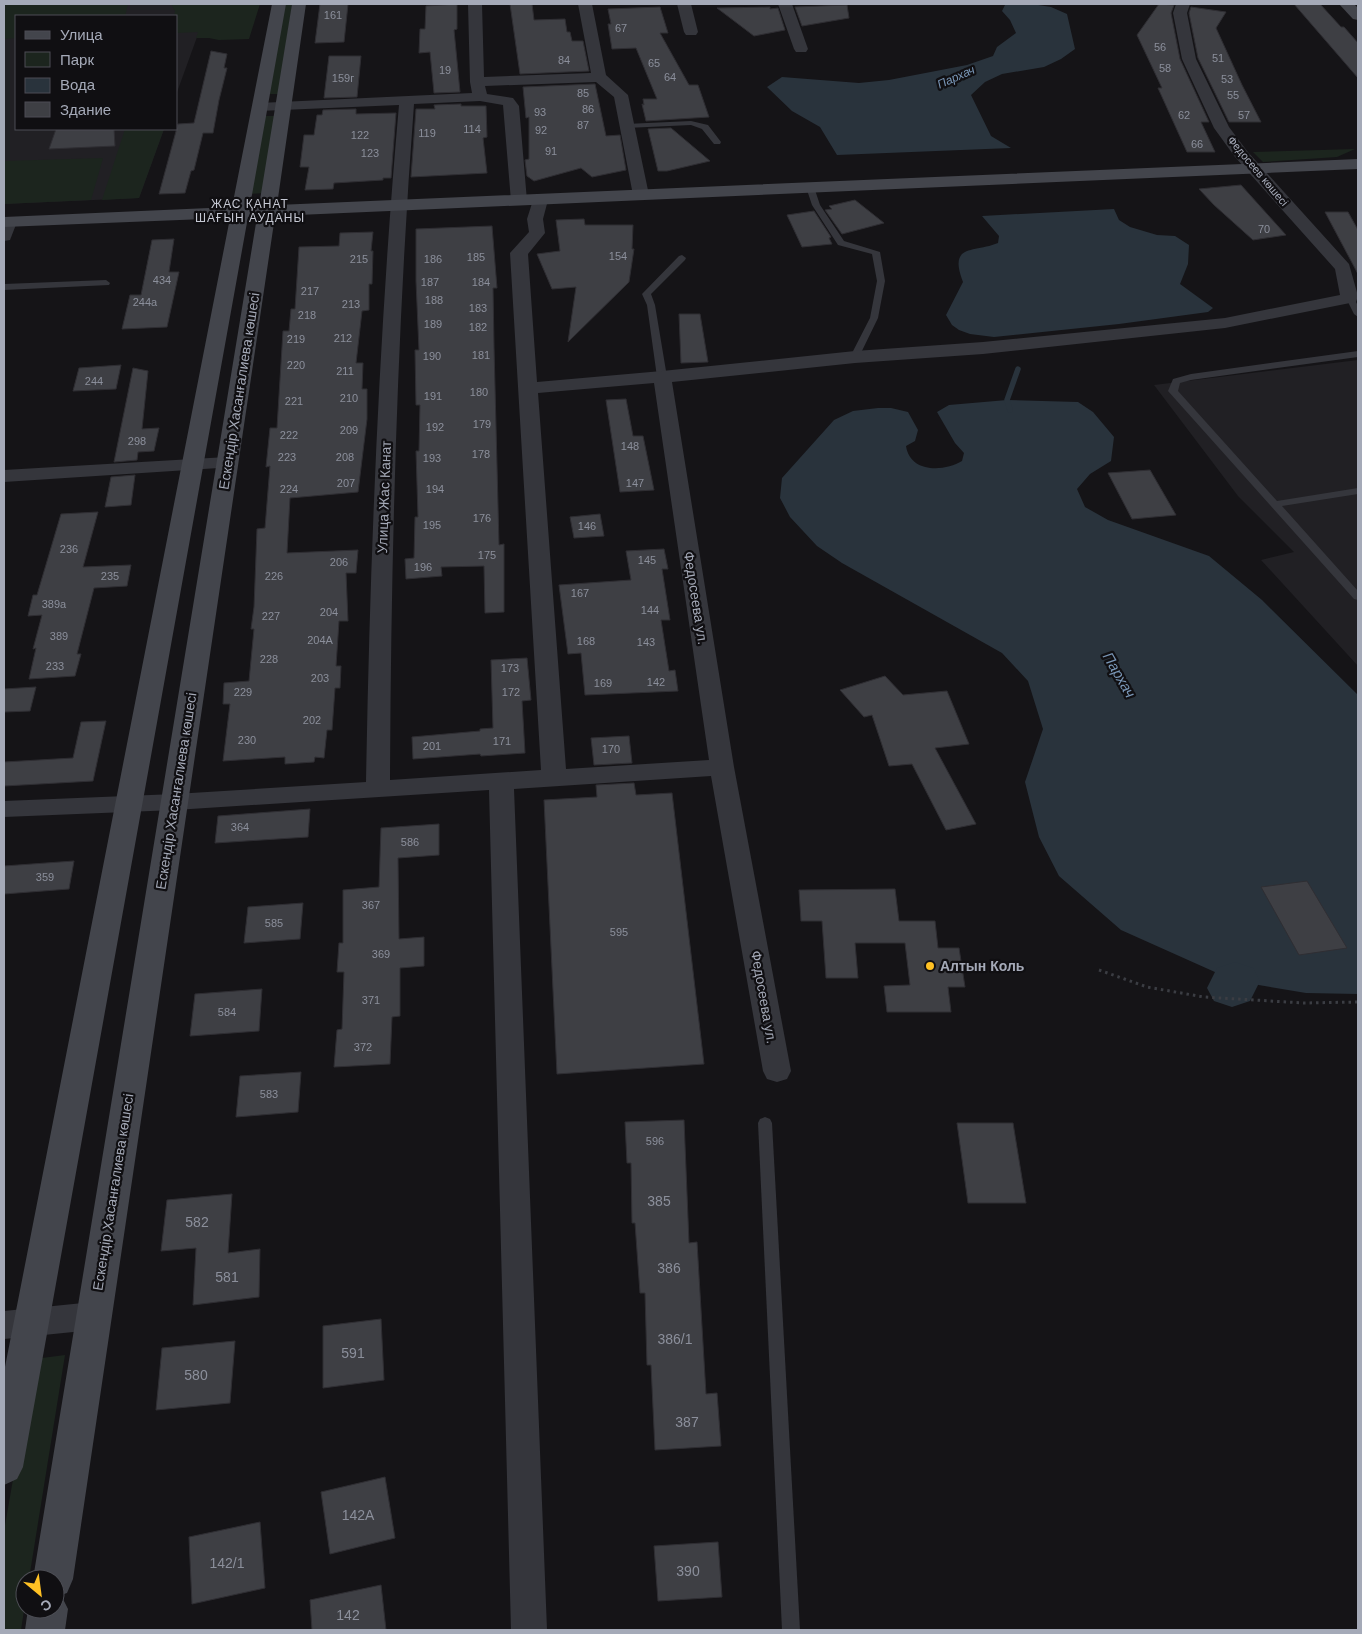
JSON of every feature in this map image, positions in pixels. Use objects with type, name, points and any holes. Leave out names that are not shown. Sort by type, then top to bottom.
[{"type":"street","name":"Ескендір Хасанғалиева көшесі","points":[[55,1569],[267,212],[271,107],[279,4]]},
{"type":"street","name":"Ескендір Хасанғалиева көшесі","points":[[4,1467],[17,1324],[129,804],[240,213],[299,4]]},
{"type":"street","points":[[475,4],[479,90]]},
{"type":"street","points":[[585,4],[599,77],[621,95],[641,195]]},
{"type":"street","points":[[684,4],[691,32]]},
{"type":"street","points":[[785,4],[800,49]]},
{"type":"street","name":"Федосеев көшесі","points":[[1183,4],[1180,13],[1189,59],[1222,128],[1241,154],[1343,268],[1350,298]]},
{"type":"street","points":[[1346,4],[1358,16]]},
{"type":"street","points":[[271,107],[407,99],[599,77]]},
{"type":"street","points":[[479,90],[508,101],[512,106],[519,201]]},
{"type":"street","name":"Улица Жас Канат","points":[[378,788],[380,607],[398,206],[407,99]]},
{"type":"street","points":[[6,227],[240,213],[1358,164]]},
{"type":"street","points":[[540,200],[535,218],[537,233],[520,253],[554,778]]},
{"type":"street","points":[[529,388],[662,377],[917,351],[983,348],[1225,323],[1350,298]]},
{"type":"street","name":"Федосеева ул.","points":[[662,377],[722,767],[777,1071]]},
{"type":"street","points":[[4,476],[227,463]]},
{"type":"street","points":[[4,809],[174,802],[722,767]]},
{"type":"street","points":[[501,780],[529,1630]]},
{"type":"street","points":[[17,1324],[94,1316]]},
{"type":"lane","points":[[626,126],[691,124],[705,127],[717,142]]},
{"type":"lane","points":[[810,187],[816,205],[841,243],[876,252],[881,281],[874,318],[855,357]]},
{"type":"lane","points":[[662,377],[651,305],[646,294],[682,258]]},
{"type":"lane","points":[[4,287],[106,282]]},
{"type":"lane","points":[[1350,298],[1358,314]]},
{"type":"lane","points":[[1358,354],[1191,377],[1176,381],[1173,391],[1358,597]]},
{"type":"lane","points":[[1275,504],[1358,491]]},
{"type":"lane","points":[[765,1123],[791,1630]]},
{"type":"path","points":[[1099,970],[1147,987],[1204,997],[1304,1003],[1358,1002]]},
{"type":"shaded area","points":[[4,4],[209,4],[178,89],[178,15],[15,15],[15,130],[164,130],[139,198],[4,204]]},
{"type":"shaded area","points":[[1358,360],[1358,666],[1261,560],[1294,552],[1238,496],[1154,385]]},
{"type":"green space","points":[[128,4],[125,15],[15,15],[15,38],[4,39],[4,5]]},
{"type":"green space","points":[[171,4],[260,4],[249,39],[219,40],[196,38],[198,32],[178,33],[178,15],[174,15],[175,11]]},
{"type":"green space","points":[[283,4],[292,4],[279,94],[267,94]]},
{"type":"green space","points":[[263,116],[275,116],[264,193],[249,194]]},
{"type":"green space","points":[[125,130],[164,130],[139,198],[102,200]]},
{"type":"green space","points":[[1355,149],[1337,157],[1263,162],[1253,152]]},
{"type":"green space","points":[[103,158],[91,200],[4,204],[4,161]]},
{"type":"green space","points":[[65,1355],[31,1569],[15,1569],[15,1619],[23,1619],[21,1630],[4,1630],[4,1531],[34,1359]]},
{"type":"water","points":[[1032,4],[1051,7],[1067,14],[1075,49],[1061,59],[1044,67],[1002,74],[985,82],[971,95],[991,136],[1011,148],[837,155],[820,127],[792,111],[767,87],[782,77],[859,83],[889,80],[967,65],[993,56],[997,47],[1016,33],[1010,20],[1002,11],[1005,5]]},
{"type":"water","points":[[1114,209],[1119,220],[1130,227],[1157,235],[1175,236],[1189,245],[1188,264],[1180,284],[1213,308],[1208,312],[1119,324],[994,337],[970,334],[952,325],[946,315],[963,282],[959,270],[961,255],[972,249],[998,243],[999,236],[982,216]]},
{"type":"water","points":[[1007,400],[1078,402],[1093,412],[1114,437],[1111,461],[1090,474],[1077,489],[1085,507],[1108,520],[1209,556],[1262,600],[1358,695],[1358,994],[1306,993],[1235,981],[1121,930],[1059,876],[1039,837],[1025,782],[1043,729],[1028,681],[1002,653],[842,563],[817,546],[790,517],[780,498],[782,478],[834,420],[853,411],[891,408],[908,412],[918,430],[915,441],[906,446],[909,455],[921,466],[937,468],[955,465],[962,461],[964,453],[955,443],[937,412],[949,405]]},
{"type":"building","points":[[320,4],[348,4],[344,42],[315,43]]},
{"type":"building","points":[[457,4],[457,29],[454,30],[460,92],[434,93],[430,52],[419,53],[420,29],[425,29],[426,6]]},
{"type":"building","points":[[510,4],[532,4],[534,20],[565,19],[567,32],[570,32],[572,41],[583,41],[589,71],[520,74]]},
{"type":"building","points":[[1159,4],[1174,5],[1171,13],[1180,59],[1209,122],[1201,122],[1215,152],[1187,152],[1158,88],[1162,88],[1137,35]]},
{"type":"building","points":[[1294,4],[1320,4],[1358,43],[1358,78]]},
{"type":"building","points":[[847,5],[849,18],[802,26],[795,7]]},
{"type":"building","points":[[660,7],[668,33],[660,33],[689,85],[698,85],[709,117],[646,121],[642,104],[644,105],[643,99],[657,99],[636,48],[612,49],[608,9]]},
{"type":"building","points":[[770,7],[770,9],[778,8],[785,30],[754,36],[717,8]]},
{"type":"building","points":[[1191,7],[1226,12],[1216,28],[1261,122],[1229,122],[1198,58],[1189,13]]},
{"type":"building","points":[[211,51],[227,54],[224,68],[227,68],[213,133],[203,133],[194,170],[191,171],[185,193],[159,194],[176,130],[178,130],[178,124],[194,123]]},
{"type":"building","points":[[329,56],[361,56],[357,97],[324,98]]},
{"type":"building","points":[[595,84],[606,136],[620,135],[626,170],[592,177],[581,168],[534,181],[527,176],[525,160],[529,159],[529,117],[526,118],[523,87]]},
{"type":"building","points":[[461,104],[461,106],[486,106],[487,137],[483,138],[487,173],[411,177],[416,109],[435,109],[434,105]]},
{"type":"building","points":[[356,109],[356,114],[396,113],[391,178],[334,183],[333,189],[305,190],[309,167],[300,167],[304,135],[314,135],[317,115],[322,115],[323,110]]},
{"type":"building","points":[[671,128],[710,161],[667,171],[658,171],[648,129]]},
{"type":"building","points":[[56,130],[114,130],[115,146],[49,149]]},
{"type":"building","points":[[1241,185],[1286,235],[1253,240],[1199,189]]},
{"type":"building","points":[[855,200],[884,223],[842,234],[825,210],[832,209],[829,206]]},
{"type":"building","points":[[814,211],[831,237],[829,238],[832,244],[802,247],[787,215]]},
{"type":"building","points":[[1325,212],[1348,212],[1358,230],[1358,274]]},
{"type":"building","points":[[584,219],[585,225],[633,225],[632,249],[634,249],[629,282],[568,342],[576,287],[552,289],[537,254],[560,251],[556,220]]},
{"type":"building","points":[[492,226],[497,288],[493,288],[494,347],[499,545],[504,544],[504,612],[485,613],[484,566],[441,567],[442,576],[406,579],[405,559],[414,558],[415,517],[418,517],[416,451],[419,451],[420,405],[416,405],[415,350],[419,350],[416,229]]},
{"type":"building","points":[[373,232],[371,251],[373,251],[372,284],[369,284],[369,310],[362,311],[356,363],[363,363],[362,389],[367,389],[367,419],[358,492],[290,498],[287,553],[358,550],[356,573],[346,573],[348,621],[339,621],[336,666],[341,666],[340,688],[335,688],[332,730],[327,730],[324,758],[315,757],[314,762],[285,764],[285,757],[223,761],[230,704],[223,704],[224,683],[249,681],[254,629],[251,629],[254,607],[257,529],[265,528],[270,466],[266,467],[270,428],[277,428],[283,331],[289,331],[291,309],[295,309],[299,247],[339,246],[340,233]]},
{"type":"building","points":[[174,239],[169,272],[179,272],[167,327],[122,329],[130,295],[141,295],[152,240]]},
{"type":"building","points":[[679,314],[700,314],[708,362],[681,363]]},
{"type":"building","points":[[121,365],[116,389],[73,391],[79,368]]},
{"type":"building","points":[[133,368],[148,371],[142,429],[159,428],[154,451],[138,452],[137,460],[114,462]]},
{"type":"building","points":[[626,399],[633,436],[643,436],[654,490],[620,492],[606,400]]},
{"type":"building","points":[[1150,470],[1176,515],[1132,519],[1108,473]]},
{"type":"building","points":[[135,475],[131,505],[105,507],[111,477]]},
{"type":"building","points":[[98,512],[83,567],[131,565],[127,586],[94,588],[77,654],[81,654],[75,676],[29,679],[36,648],[33,649],[42,615],[28,616],[33,595],[37,595],[61,514]]},
{"type":"building","points":[[600,514],[604,536],[574,538],[570,517]]},
{"type":"building","points":[[664,549],[668,569],[662,569],[670,620],[661,620],[669,671],[675,670],[678,691],[585,695],[581,653],[568,654],[559,585],[631,580],[626,551]]},
{"type":"building","points":[[527,658],[531,700],[522,701],[525,753],[413,759],[412,737],[480,731],[480,729],[493,728],[491,660]]},
{"type":"building","points":[[885,676],[903,695],[947,691],[969,744],[935,748],[976,824],[946,830],[912,764],[889,766],[872,715],[864,717],[840,690]]},
{"type":"building","points":[[36,687],[30,711],[4,712],[4,689]]},
{"type":"building","points":[[106,721],[93,781],[4,786],[4,762],[73,758],[81,722]]},
{"type":"building","points":[[629,736],[632,763],[594,765],[591,738]]},
{"type":"building","points":[[634,783],[636,795],[672,793],[704,1064],[557,1074],[544,800],[597,797],[596,785]]},
{"type":"building","points":[[310,809],[308,837],[215,843],[218,816]]},
{"type":"building","points":[[439,824],[439,855],[398,858],[399,939],[424,937],[424,966],[400,968],[400,1016],[392,1017],[390,1064],[334,1067],[337,1030],[342,1029],[344,972],[337,972],[339,943],[343,943],[343,890],[379,887],[381,828]]},
{"type":"building","points":[[74,861],[69,889],[4,894],[4,866]]},
{"type":"building","points":[[1307,881],[1347,948],[1299,955],[1261,887]]},
{"type":"building","points":[[895,889],[899,921],[935,921],[938,948],[959,948],[965,987],[948,987],[951,1012],[887,1012],[884,986],[910,985],[905,943],[855,943],[858,978],[826,978],[822,921],[801,921],[799,890]]},
{"type":"building","points":[[303,903],[300,939],[244,943],[248,907]]},
{"type":"building","points":[[262,989],[259,1031],[190,1036],[195,994]]},
{"type":"building","points":[[301,1072],[298,1112],[236,1117],[240,1076]]},
{"type":"building","points":[[684,1120],[689,1243],[697,1242],[706,1394],[717,1393],[721,1446],[655,1450],[651,1365],[647,1365],[645,1293],[640,1293],[635,1223],[632,1223],[631,1163],[627,1163],[625,1122]]},
{"type":"building","points":[[957,1123],[1013,1123],[1026,1203],[968,1203]]},
{"type":"building","points":[[232,1194],[228,1253],[260,1249],[259,1297],[193,1305],[196,1248],[161,1251],[167,1200]]},
{"type":"building","points":[[381,1319],[384,1380],[323,1388],[323,1326]]},
{"type":"building","points":[[235,1341],[230,1403],[156,1410],[162,1348]]},
{"type":"building","points":[[385,1477],[395,1538],[330,1554],[321,1492]]},
{"type":"building","points":[[260,1522],[265,1588],[192,1604],[189,1537]]},
{"type":"building","points":[[718,1542],[722,1597],[658,1601],[654,1546]]},
{"type":"building","points":[[381,1585],[386,1630],[312,1630],[310,1600]]},
{"type":"waterway","name":"Пархач","points":[[1010,410],[1007,400],[1018,369]]},
{"type":"waterway","name":"Пархач","points":[[1232,988],[1235,981]]},
{"type":"place","name":"Алтын Коль","points":[[930,966]]},
{"type":"district","name":"ЖАС ҚАНАТ ШАҒЫН АУДАНЫ","points":[[250,211]]}]
